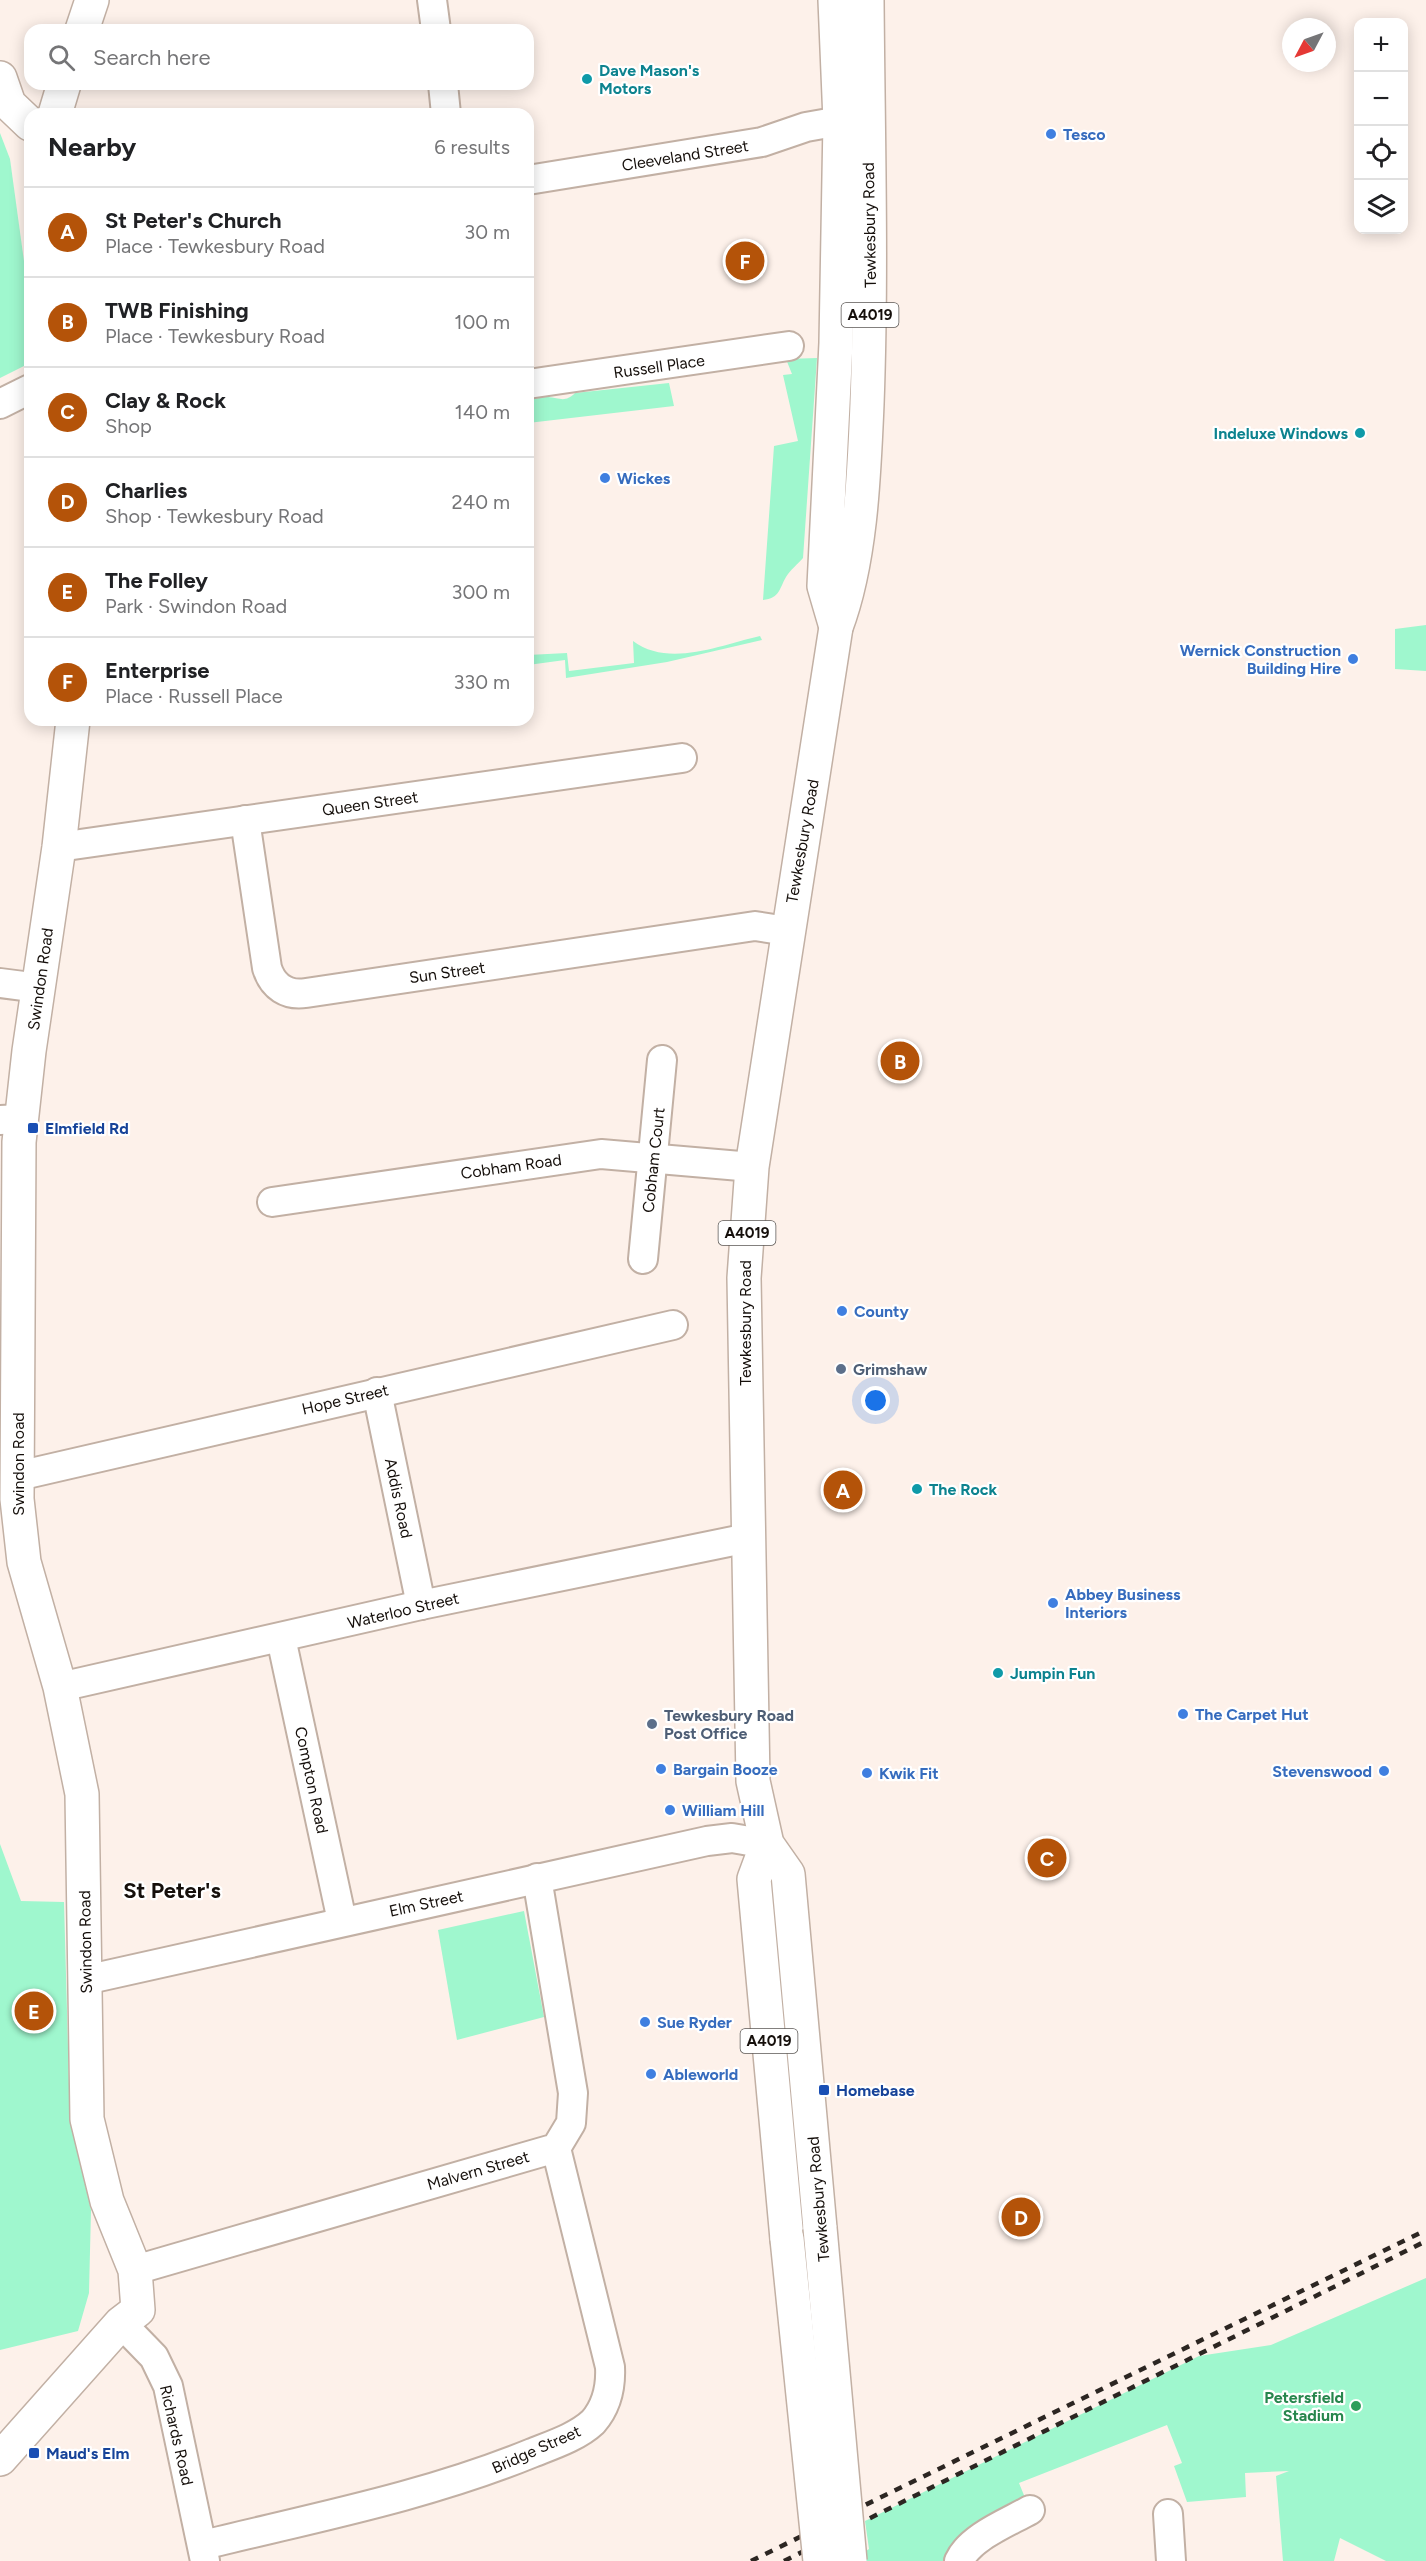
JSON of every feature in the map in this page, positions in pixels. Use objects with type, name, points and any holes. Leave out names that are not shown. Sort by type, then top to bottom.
[{"type":"main road","points":[[84,24],[92,0]]},
{"type":"main road","name":"Tewkesbury Road","points":[[836,0],[840,121],[836,343],[824,586],[836,627]]},
{"type":"main road","name":"Tewkesbury Road","points":[[850,2561],[788,1874],[767,1844],[753,1780],[744,1278],[752,1167],[836,627],[849,594],[865,456],[870,329],[867,0]]},
{"type":"main road","points":[[0,78],[9,104],[24,118]]},
{"type":"main road","points":[[57,108],[62,90]]},
{"type":"main road","name":"Swindon Road","points":[[0,2459],[121,2323],[138,2310],[135,2270],[107,2201],[87,2119],[82,1794],[60,1686],[24,1562],[18,1522],[19,1344],[8,1234],[11,1120],[39,987],[59,847],[72,726]]},
{"type":"main road","name":"Tewkesbury Road","points":[[767,1844],[754,1879],[787,2240],[820,2561]]},
{"type":"main road","name":"Swindon Road","points":[[107,2201],[107,2222],[121,2323]]},
{"type":"street","points":[[432,0],[435,24]]},
{"type":"street","points":[[443,90],[445,108]]},
{"type":"street","name":"Cleeveland Street","points":[[534,179],[762,142],[806,127],[840,121]]},
{"type":"street","name":"Russell Place","points":[[534,383],[789,346]]},
{"type":"street","points":[[0,404],[24,392]]},
{"type":"street","name":"Queen Street","points":[[59,847],[682,758]]},
{"type":"street","name":"Sun Street","points":[[245,820],[267,968],[276,984],[290,993],[306,993],[755,926],[787,931]]},
{"type":"street","points":[[0,983],[39,987]]},
{"type":"street","name":"Cobham Court","points":[[643,1259],[662,1060]]},
{"type":"street","name":"Cobham Road","points":[[272,1202],[601,1154],[752,1167]]},
{"type":"street","name":"Hope Street","points":[[18,1476],[673,1325]]},
{"type":"street","name":"Addis Road","points":[[377,1392],[422,1605]]},
{"type":"street","name":"Waterloo Street","points":[[60,1686],[422,1605],[747,1538]]},
{"type":"street","name":"Compton Road","points":[[281,1638],[342,1921]]},
{"type":"street","name":"Elm Street","points":[[85,1980],[707,1841],[732,1838],[767,1844]]},
{"type":"street","points":[[537,1878],[573,2093],[571,2123],[556,2148]]},
{"type":"street","name":"Malvern Street","points":[[135,2270],[556,2148]]},
{"type":"street","name":"Bridge Street","points":[[204,2553],[457,2480],[550,2446],[581,2431],[593,2422],[608,2396],[610,2367],[556,2148]]},
{"type":"street","name":"Richards Road","points":[[121,2323],[154,2357],[168,2386],[204,2553]]},
{"type":"street","points":[[958,2561],[965,2551],[982,2538],[1030,2510]]},
{"type":"street","points":[[1168,2514],[1171,2561]]},
{"type":"green space","points":[[0,133],[10,159],[24,261],[24,366],[0,378]]},
{"type":"green space","points":[[817,358],[803,558],[788,574],[776,595],[763,600],[774,446],[798,441],[783,375],[792,374],[786,359]]},
{"type":"green space","points":[[669,383],[674,406],[534,422],[534,399],[548,397],[565,399],[575,393]]},
{"type":"green space","points":[[1426,625],[1426,671],[1395,669],[1395,629]]},
{"type":"green space","points":[[760,636],[762,640],[667,662],[566,678],[565,660],[534,664],[534,655],[567,653],[569,671],[634,663],[633,641],[647,649],[662,653],[678,654],[712,649]]},
{"type":"green space","points":[[0,1844],[21,1901],[64,1902],[70,2120],[91,2210],[89,2293],[78,2331],[0,2350]]},
{"type":"green space","points":[[524,1911],[544,2017],[457,2040],[438,1930]]},
{"type":"green space","points":[[1426,2278],[1426,2561],[1386,2561],[1340,2538],[1334,2561],[1283,2561],[1276,2476],[1289,2471],[1245,2473],[1246,2497],[1187,2502],[1174,2466],[1182,2463],[1167,2425],[1019,2483],[1030,2510],[959,2561],[850,2561],[869,2549],[865,2521],[1199,2356],[1271,2345]]},
{"type":"railway","points":[[751,2561],[1426,2230]]},
{"type":"railway","points":[[784,2561],[1426,2241]]},
{"type":"place","name":"Dave Mason's Motors","points":[[587,79]]},
{"type":"place","name":"Tesco","points":[[1051,134]]},
{"type":"place","name":"Enterprise","points":[[745,261]]},
{"type":"place","name":"Indeluxe Windows","points":[[1360,433]]},
{"type":"place","name":"Wickes","points":[[605,478]]},
{"type":"place","name":"Wernick Construction Building Hire","points":[[1353,659]]},
{"type":"place","name":"TWB Finishing","points":[[900,1061]]},
{"type":"place","name":"Elmfield Rd","points":[[33,1128]]},
{"type":"place","name":"County","points":[[842,1311]]},
{"type":"place","name":"Grimshaw","points":[[841,1369]]},
{"type":"place","name":"The Rock","points":[[917,1489]]},
{"type":"place","name":"St Peter's Church","points":[[843,1490]]},
{"type":"place","name":"Abbey Business Interiors","points":[[1053,1603]]},
{"type":"place","name":"Jumpin Fun","points":[[998,1673]]},
{"type":"place","name":"The Carpet Hut","points":[[1183,1714]]},
{"type":"place","name":"Tewkesbury Road Post Office","points":[[652,1724]]},
{"type":"place","name":"Bargain Booze","points":[[661,1769]]},
{"type":"place","name":"Stevenswood","points":[[1384,1771]]},
{"type":"place","name":"Kwik Fit","points":[[867,1773]]},
{"type":"place","name":"William Hill","points":[[670,1810]]},
{"type":"place","name":"Clay & Rock","points":[[1047,1858]]},
{"type":"place","name":"The Folley","points":[[34,2011]]},
{"type":"place","name":"Sue Ryder","points":[[645,2022]]},
{"type":"place","name":"Ableworld","points":[[651,2074]]},
{"type":"place","name":"Homebase","points":[[824,2090]]},
{"type":"place","name":"Charlies","points":[[1021,2217]]},
{"type":"place","name":"Petersfield Stadium","points":[[1356,2406]]},
{"type":"place","name":"Maud's Elm","points":[[34,2453]]},
{"type":"district","name":"St Peter's","points":[[172,1890]]}]
